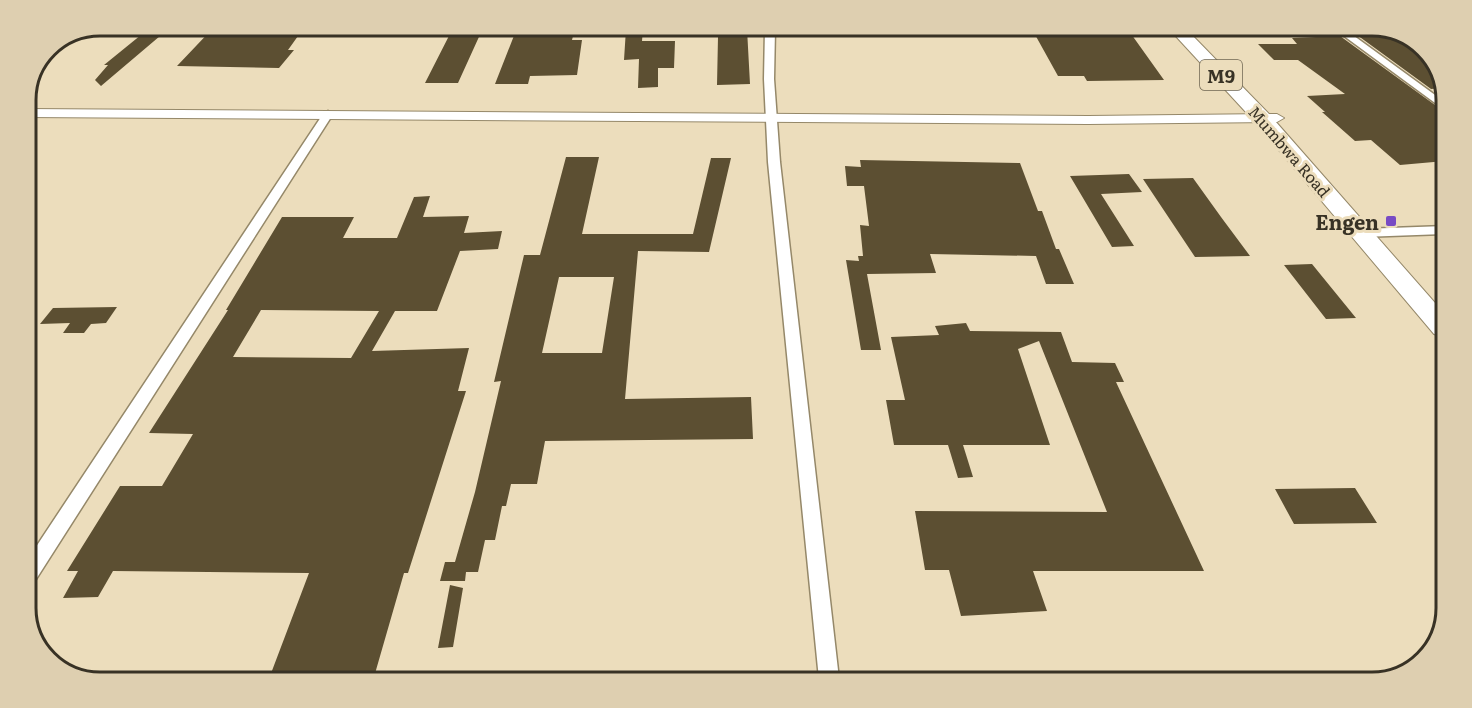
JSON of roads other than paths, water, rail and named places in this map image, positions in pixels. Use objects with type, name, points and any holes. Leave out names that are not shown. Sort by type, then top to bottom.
[{"type":"main road","name":"Mumbwa Road","points":[[1184,36],[1270,118]]},
{"type":"main road","name":"Mumbwa Road","points":[[1198,36],[1372,233],[1436,296]]},
{"type":"main road","name":"Mumbwa Road","points":[[1372,233],[1436,319]]},
{"type":"street","points":[[770,36],[772,118],[828,672]]},
{"type":"street","points":[[1348,36],[1436,101]]},
{"type":"street","points":[[36,113],[772,118],[1270,118]]},
{"type":"street","points":[[36,563],[328,114]]},
{"type":"street","points":[[1372,233],[1436,230]]},
{"type":"place","name":"Engen","points":[[1391,221]]}]
